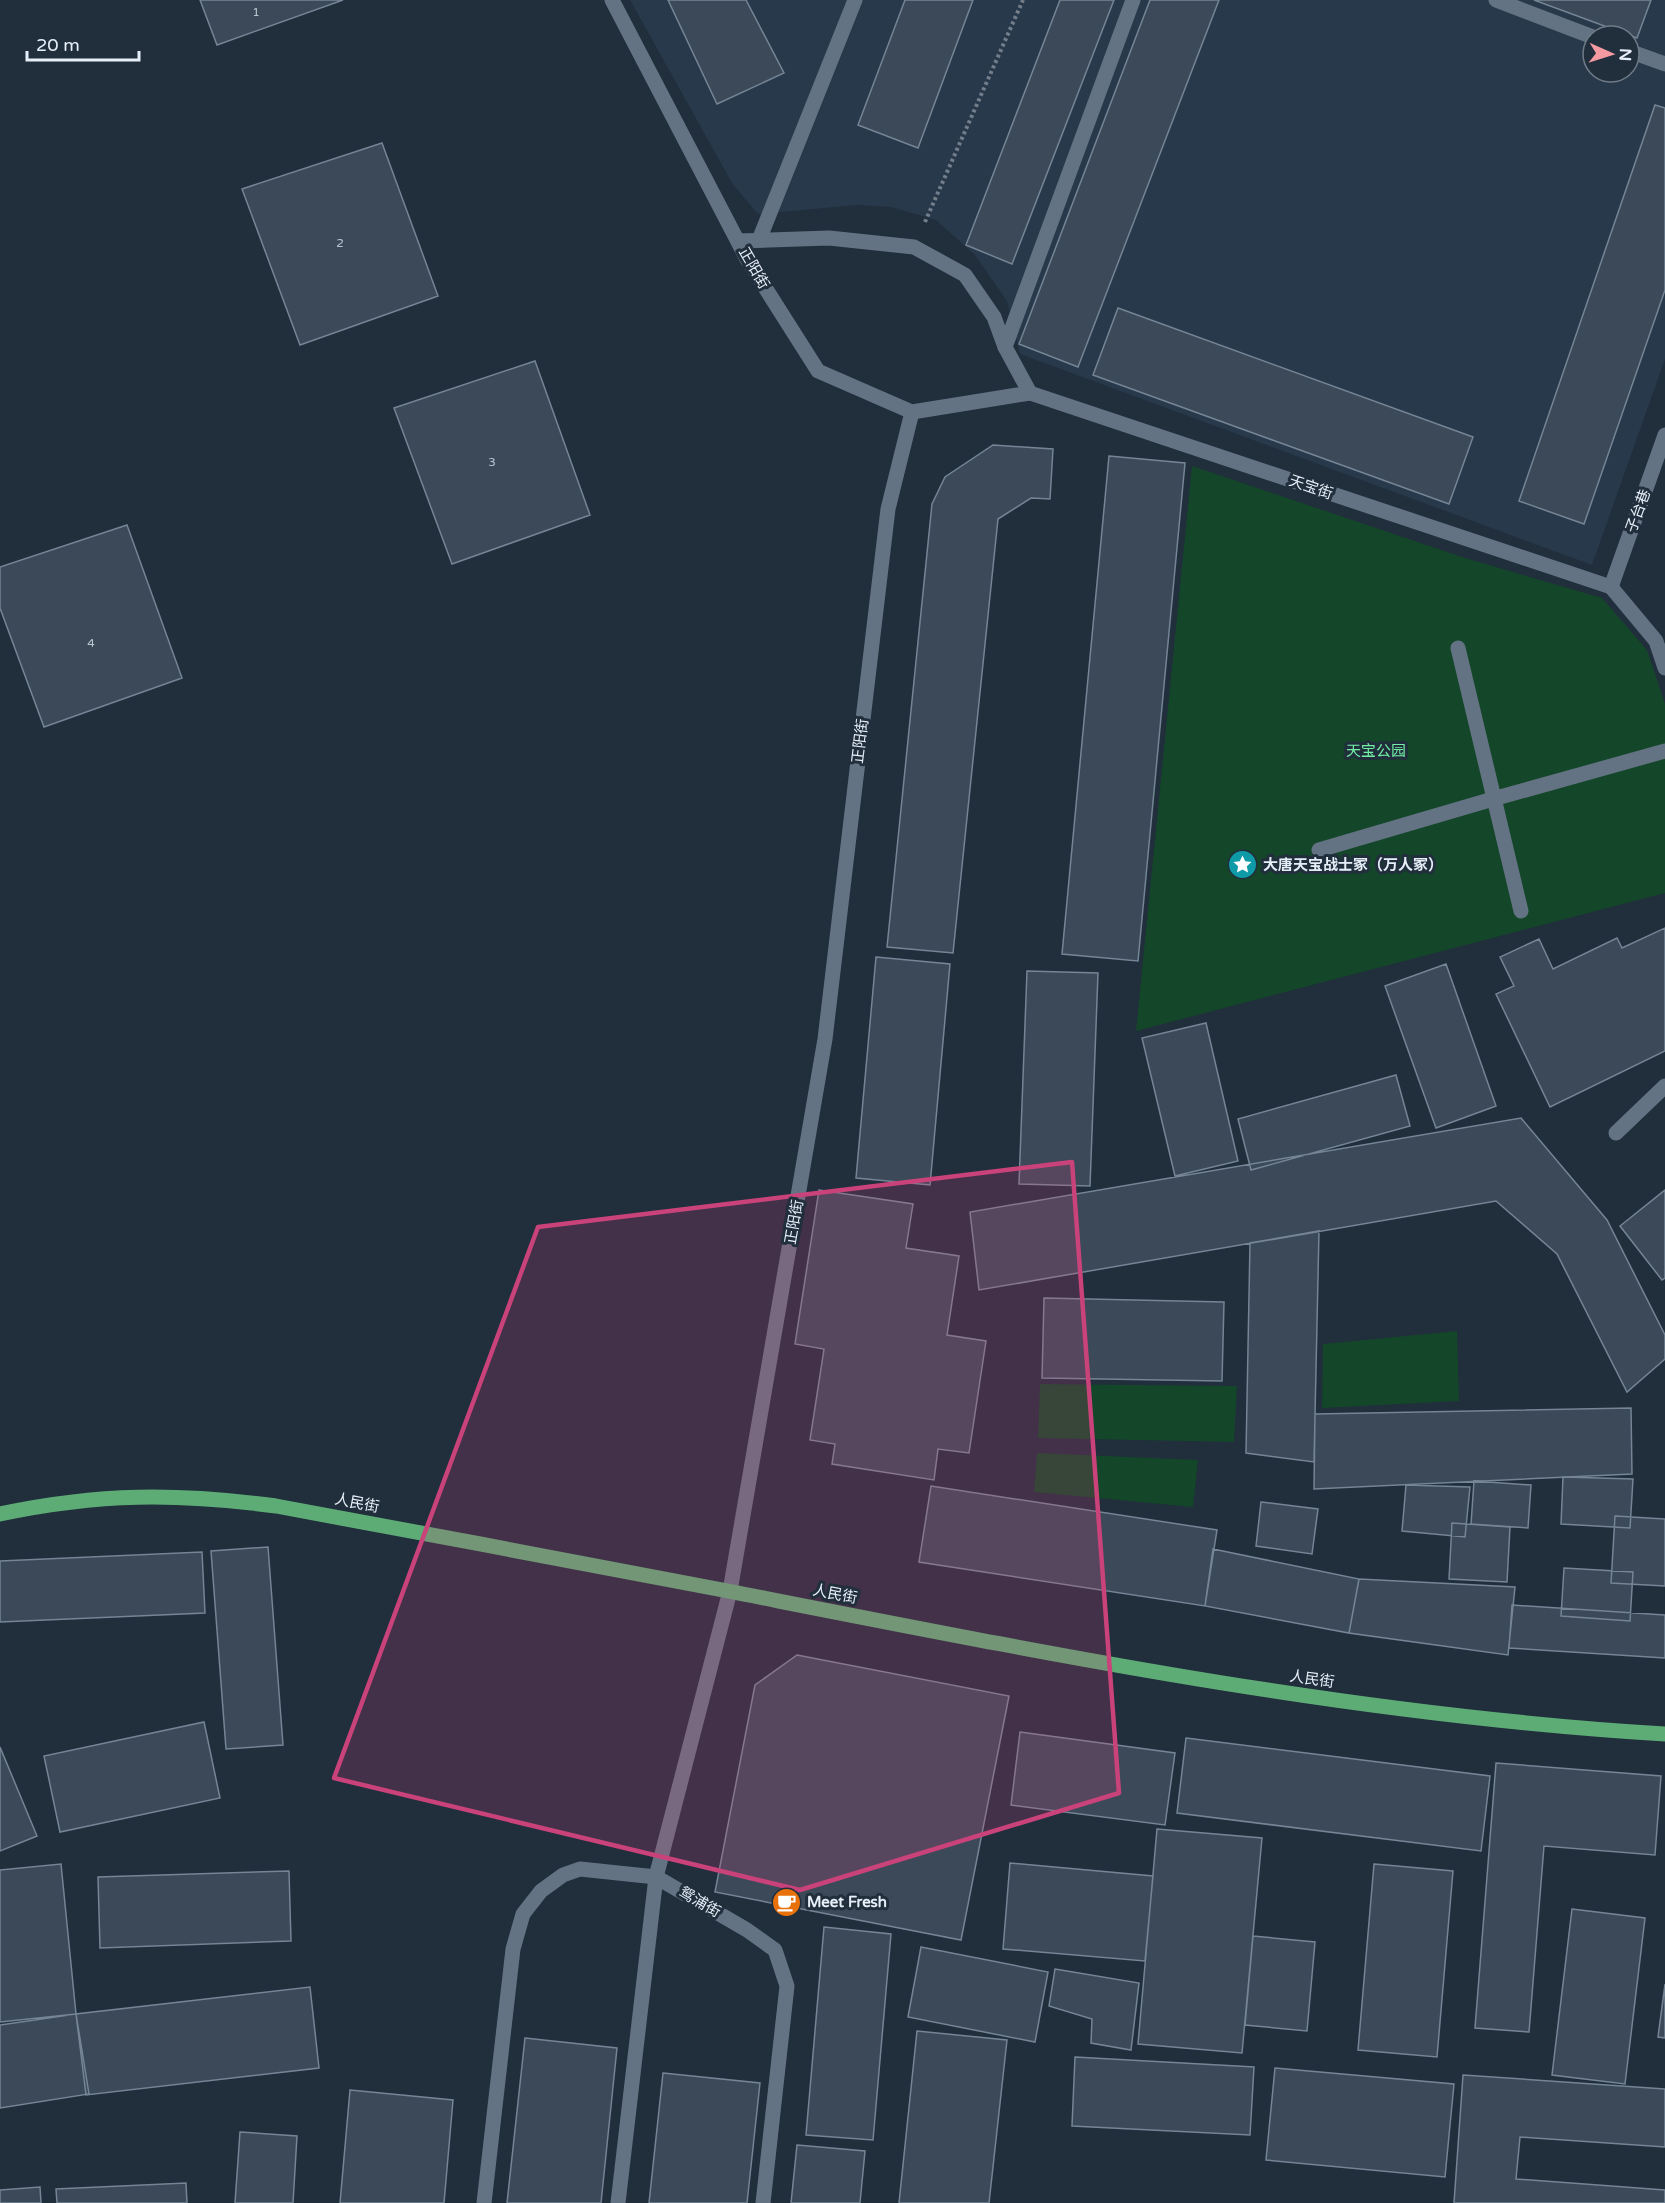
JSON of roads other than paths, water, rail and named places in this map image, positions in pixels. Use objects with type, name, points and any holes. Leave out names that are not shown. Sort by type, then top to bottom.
[{"type":"main road","name":"人民街","points":[[5,1512],[115,1497],[164,1496],[234,1500],[287,1508],[730,1591],[887,1623],[1251,1689],[1436,1714],[1665,1734]]},
{"type":"street","name":"正阳街","points":[[612,0],[747,260],[818,371],[912,412],[888,509],[825,1039],[730,1591]]},
{"type":"street","points":[[759,240],[855,0]]},
{"type":"street","points":[[1005,347],[1133,0]]},
{"type":"street","points":[[1497,0],[1581,32]]},
{"type":"street","points":[[1641,55],[1665,64]]},
{"type":"street","points":[[738,241],[829,238],[914,247],[965,275],[994,317],[1005,347],[1030,393]]},
{"type":"street","name":"天宝街","points":[[912,412],[1030,393],[1611,587]]},
{"type":"street","name":"子台巷","points":[[1611,587],[1665,435]]},
{"type":"street","points":[[1611,587],[1656,641],[1665,668]]},
{"type":"street","points":[[1458,648],[1521,911]]},
{"type":"street","points":[[1319,850],[1665,752]]},
{"type":"street","points":[[1616,1133],[1665,1086]]},
{"type":"street","points":[[618,2203],[656,1877],[730,1591]]},
{"type":"street","points":[[484,2203],[513,1949],[523,1914],[541,1891],[563,1875],[580,1869],[656,1877]]},
{"type":"street","name":"鸳浦街","points":[[656,1877],[747,1930],[775,1950],[787,1986],[763,2203]]},
{"type":"place","name":"大唐天宝战士冢（万人冢）","points":[[1242,865]]},
{"type":"place","name":"Meet Fresh","points":[[786,1902]]},
{"type":"park label","name":"天宝公园","points":[[1376,751]]}]
